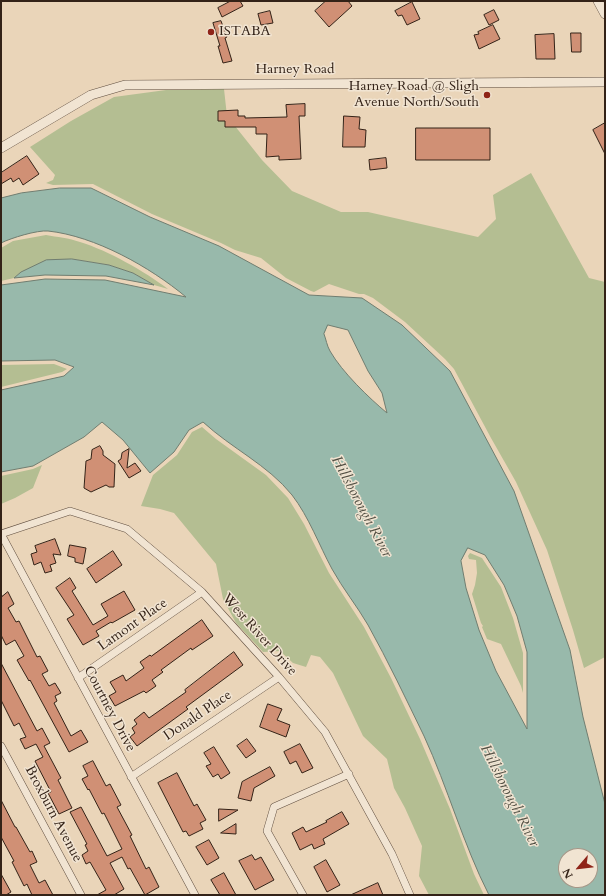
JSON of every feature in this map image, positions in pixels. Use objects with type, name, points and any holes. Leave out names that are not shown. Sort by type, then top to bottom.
[{"type":"street","points":[[598,1],[605,14]]},
{"type":"street","name":"Harney Road","points":[[1,148],[91,95],[124,85],[605,82]]},
{"type":"street","name":"West River Drive","points":[[1,534],[70,511],[127,529],[202,592],[279,677],[325,732],[392,854],[410,895]]},
{"type":"street","name":"Courtney Drive","points":[[1,534],[195,895]]},
{"type":"street","name":"Lamont Place","points":[[78,678],[202,592]]},
{"type":"street","name":"Donald Place","points":[[131,777],[279,677]]},
{"type":"street","name":"Broxburn Avenue","points":[[1,746],[81,895]]},
{"type":"street","points":[[303,895],[267,831],[274,807],[349,774]]},
{"type":"shaded area","points":[[224,89],[227,116],[262,160],[292,191],[341,212],[368,212],[478,237],[496,219],[493,195],[531,173],[589,278],[605,282],[605,657],[584,668],[547,550],[516,482],[454,369],[405,322],[373,298],[364,294],[359,294],[329,284],[314,292],[311,291],[286,278],[261,258],[235,250],[152,214],[93,184],[53,185],[46,183],[53,180],[55,175],[30,147],[71,121],[114,97],[166,90]]},
{"type":"shaded area","points":[[46,235],[76,241],[103,251],[148,275],[168,289],[154,285],[133,273],[109,265],[72,259],[21,272],[14,278],[1,281],[1,248],[13,241]]},
{"type":"shaded area","points":[[54,364],[67,369],[62,372],[1,387],[1,365]]},
{"type":"shaded area","points":[[202,427],[266,475],[288,498],[304,524],[329,573],[364,627],[391,678],[420,739],[450,809],[474,874],[484,895],[429,895],[419,876],[422,846],[405,808],[394,788],[387,759],[363,736],[333,673],[320,657],[311,655],[306,667],[293,663],[280,651],[263,652],[236,623],[223,599],[216,564],[174,513],[141,506],[153,475],[177,455],[192,432]]},
{"type":"shaded area","points":[[42,465],[33,488],[1,504],[1,476],[33,469]]},
{"type":"shaded area","points":[[470,553],[482,558],[501,587],[513,618],[523,653],[523,693],[501,644],[487,639],[482,627],[483,626],[472,594],[477,573],[476,560],[469,559],[468,556]]},
{"type":"water","name":"Hillsborough River","points":[[60,188],[91,188],[150,217],[219,246],[309,295],[362,298],[402,325],[450,371],[514,491],[570,650],[583,717],[605,804],[605,895],[489,895],[471,856],[433,756],[397,680],[364,618],[332,569],[304,512],[292,495],[272,475],[203,422],[189,430],[174,452],[150,473],[123,440],[102,422],[84,437],[33,466],[1,472],[1,390],[64,376],[74,367],[55,360],[1,361],[1,285],[45,279],[105,280],[186,297],[139,264],[103,246],[84,239],[66,234],[43,231],[24,235],[1,243],[1,198],[21,193]],"holes":[[[328,325],[348,330],[368,371],[382,393],[387,413],[356,384],[341,367],[329,349],[324,334]],[[468,548],[485,555],[504,585],[517,616],[527,652],[527,729],[496,671],[479,630],[466,588],[461,561]]]},
{"type":"water","points":[[72,259],[109,265],[133,273],[154,285],[106,276],[45,275],[14,278],[21,272],[46,260]]},
{"type":"building","points":[[231,1],[240,1],[243,6],[222,17],[218,8]]},
{"type":"building","points":[[326,1],[348,1],[352,6],[329,27],[315,11]]},
{"type":"building","points":[[412,2],[420,19],[407,25],[402,15],[398,16],[395,11]]},
{"type":"building","points":[[494,10],[499,20],[489,25],[484,15]]},
{"type":"building","points":[[270,11],[273,23],[261,25],[258,14]]},
{"type":"building","points":[[221,21],[227,37],[225,38],[232,61],[223,63],[218,46],[220,46],[213,23]]},
{"type":"building","points":[[493,25],[500,39],[479,49],[474,35],[479,34],[478,32]]},
{"type":"building","points":[[571,33],[581,33],[581,52],[572,52]]},
{"type":"building","points":[[554,34],[555,59],[536,59],[535,35]]},
{"type":"building","points":[[305,104],[305,116],[299,116],[301,159],[279,160],[279,156],[266,157],[267,134],[256,134],[256,127],[225,127],[225,121],[218,121],[218,111],[238,110],[238,116],[245,116],[245,118],[287,117],[286,105]]},
{"type":"building","points":[[344,116],[360,117],[359,129],[366,130],[365,147],[343,147]]},
{"type":"building","points":[[605,123],[605,154],[593,130]]},
{"type":"building","points":[[416,128],[490,128],[490,160],[416,160]]},
{"type":"building","points":[[27,156],[39,174],[23,185],[19,178],[13,182],[11,178],[1,184],[1,173]]},
{"type":"building","points":[[386,158],[387,168],[370,170],[369,160]]},
{"type":"building","points":[[100,446],[103,451],[103,455],[115,464],[114,487],[109,487],[106,485],[91,492],[84,488],[86,461],[91,459],[92,450]]},
{"type":"building","points":[[129,449],[127,468],[135,463],[141,471],[129,478],[118,461],[121,459],[122,453]]},
{"type":"building","points":[[55,539],[61,555],[53,554],[56,563],[50,565],[52,571],[45,573],[41,562],[34,565],[31,554],[37,552],[35,546]]},
{"type":"building","points":[[70,545],[86,548],[83,564],[75,562],[75,558],[68,556]]},
{"type":"building","points":[[113,551],[122,565],[96,583],[87,569]]},
{"type":"building","points":[[70,578],[76,588],[72,591],[93,625],[108,616],[101,604],[124,591],[135,610],[96,631],[99,636],[83,645],[67,619],[74,615],[56,588]]},
{"type":"building","points":[[8,592],[14,604],[8,608],[16,622],[19,621],[37,657],[40,656],[48,671],[42,674],[49,686],[55,683],[61,693],[55,696],[57,701],[54,703],[71,736],[81,730],[88,742],[69,752],[30,680],[29,681],[17,660],[24,656],[15,640],[6,645],[1,635],[1,594],[2,596]]},
{"type":"building","points":[[202,620],[213,636],[192,650],[191,648],[161,670],[163,672],[152,680],[156,686],[146,693],[144,691],[115,706],[109,696],[116,692],[110,682],[123,675],[126,681],[144,668],[140,662],[150,655],[151,656]]},
{"type":"building","points":[[234,652],[243,665],[186,707],[188,709],[137,746],[130,737],[135,733],[132,728],[137,724],[134,720],[144,712],[149,718],[186,692],[185,690]]},
{"type":"building","points":[[1,663],[37,731],[42,728],[50,743],[44,746],[61,778],[58,780],[72,808],[59,814],[48,793],[51,792],[35,761],[43,757],[36,744],[25,749],[20,739],[26,737],[19,723],[14,726],[1,700]]},
{"type":"building","points":[[268,704],[282,709],[277,720],[290,725],[286,737],[260,727]]},
{"type":"building","points":[[247,739],[256,751],[246,758],[237,746]]},
{"type":"building","points":[[300,744],[313,768],[302,773],[296,761],[290,764],[284,752]]},
{"type":"building","points":[[214,747],[230,773],[221,779],[218,774],[213,777],[206,766],[211,764],[204,753]]},
{"type":"building","points":[[93,761],[106,786],[110,784],[121,805],[117,807],[132,835],[130,836],[146,869],[149,867],[159,887],[145,895],[122,857],[110,863],[124,889],[114,895],[97,895],[106,890],[90,862],[86,864],[82,855],[88,851],[85,845],[87,844],[70,812],[81,807],[107,856],[122,849],[104,813],[102,814],[82,779],[88,776],[83,766]]},
{"type":"building","points":[[270,767],[275,776],[254,788],[251,801],[238,798],[242,782]]},
{"type":"building","points":[[177,773],[194,806],[197,804],[206,820],[200,823],[203,829],[189,836],[186,831],[183,832],[158,783]]},
{"type":"building","points":[[1,800],[30,852],[32,851],[37,862],[30,865],[39,883],[45,880],[53,895],[32,895],[27,884],[24,886],[12,862],[14,861],[1,837]]},
{"type":"building","points":[[219,809],[238,810],[219,821]]},
{"type":"building","points":[[342,812],[349,824],[323,839],[325,844],[314,849],[312,844],[300,850],[292,833],[303,827],[306,832],[327,822],[326,821]]},
{"type":"building","points":[[236,824],[236,834],[221,833]]},
{"type":"building","points":[[209,840],[219,858],[207,865],[196,847]]},
{"type":"building","points":[[252,855],[255,860],[261,857],[274,880],[255,890],[239,861]]},
{"type":"building","points":[[326,860],[340,885],[327,892],[314,867]]},
{"type":"building","points":[[224,873],[236,895],[220,895],[211,880]]},
{"type":"building","points":[[1,874],[11,892],[6,895],[1,895]]},
{"type":"building","points":[[378,883],[383,895],[351,895]]},
{"type":"place","name":"ISTABA","points":[[211,32]]},
{"type":"place","name":"Harney Road @ Sligh Avenue North/South","points":[[487,95]]}]
